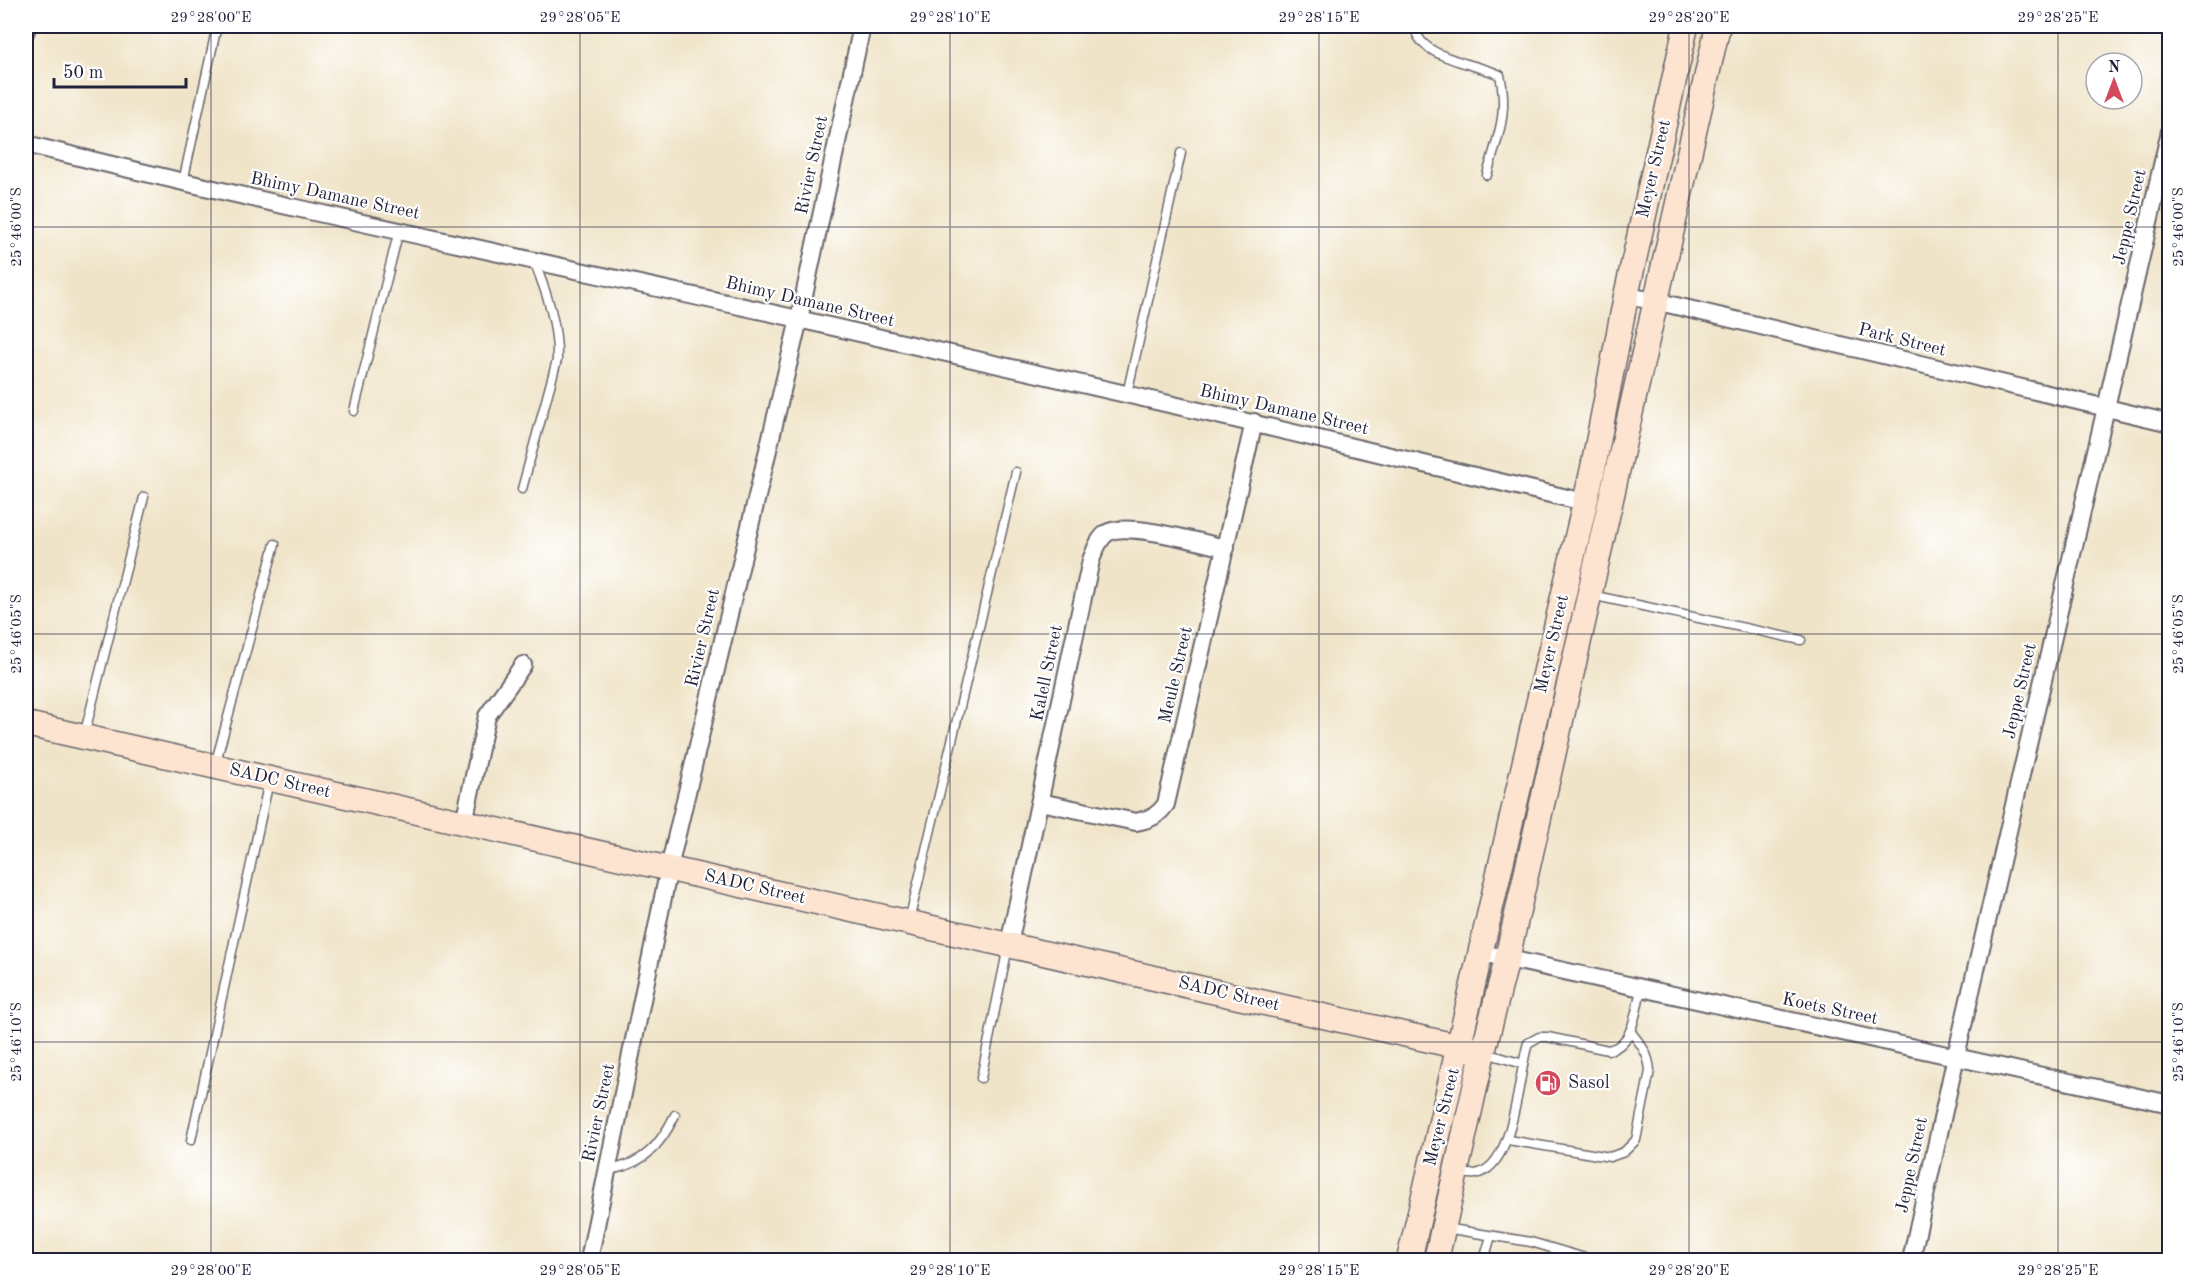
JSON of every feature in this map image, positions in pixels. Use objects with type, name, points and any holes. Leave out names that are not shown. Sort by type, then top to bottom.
[{"type":"main road","name":"Meyer Street","points":[[1409,1260],[1431,1225],[1460,1048],[1482,953],[1577,591],[1584,502],[1593,468],[1626,296],[1686,26]]},
{"type":"main road","points":[[1436,1260],[1431,1225],[1456,1172],[1483,1052],[1507,960],[1577,591],[1655,301],[1718,26]]},
{"type":"main road","name":"SADC Street","points":[[26,723],[1483,1052]]},
{"type":"street","points":[[26,31],[27,26]]},
{"type":"street","name":"Rivier Street","points":[[589,1260],[669,868],[799,319],[862,26]]},
{"type":"street","name":"Jeppe Street","points":[[1911,1260],[2169,131]]},
{"type":"street","name":"Bhimy Damane Street","points":[[26,144],[183,183],[1254,422],[1584,502]]},
{"type":"street","name":"Park Street","points":[[1626,296],[2169,423]]},
{"type":"street","name":"Meule Street","points":[[1040,802],[1136,822],[1149,820],[1160,813],[1166,804],[1254,422]]},
{"type":"street","name":"Kalell Street","points":[[1009,944],[1091,560],[1098,543],[1107,532],[1137,529],[1226,548]]},
{"type":"street","points":[[464,822],[487,716],[523,665]]},
{"type":"street","name":"Koets Street","points":[[1482,953],[2169,1104]]},
{"type":"lane","points":[[183,183],[217,26]]},
{"type":"lane","points":[[1415,26],[1415,33],[1426,48],[1500,75],[1504,94],[1503,117],[1487,175]]},
{"type":"lane","points":[[1127,394],[1181,153]]},
{"type":"lane","points":[[354,411],[399,230]]},
{"type":"lane","points":[[522,489],[557,360],[557,338],[549,299],[534,260]]},
{"type":"lane","points":[[909,921],[1016,472]]},
{"type":"lane","points":[[84,736],[144,497]]},
{"type":"lane","points":[[215,766],[275,544]]},
{"type":"lane","points":[[1577,591],[1801,640]]},
{"type":"lane","points":[[191,1140],[269,778]]},
{"type":"lane","points":[[981,1078],[1009,944]]},
{"type":"lane","points":[[1456,1172],[1477,1174],[1483,1172],[1500,1155],[1508,1140],[1528,1043],[1539,1037],[1548,1037],[1608,1050],[1620,1046],[1628,1038],[1641,988]]},
{"type":"lane","points":[[1508,1140],[1610,1157],[1624,1152],[1636,1140],[1650,1071],[1645,1050],[1630,1031]]},
{"type":"lane","points":[[1483,1052],[1523,1064]]},
{"type":"lane","points":[[607,1170],[623,1168],[646,1156],[665,1135],[675,1115]]},
{"type":"lane","points":[[1431,1225],[1531,1242],[1567,1256],[1592,1260]]},
{"type":"lane","points":[[1484,1260],[1491,1236]]},
{"type":"place","name":"Sasol","points":[[1548,1083]]}]
